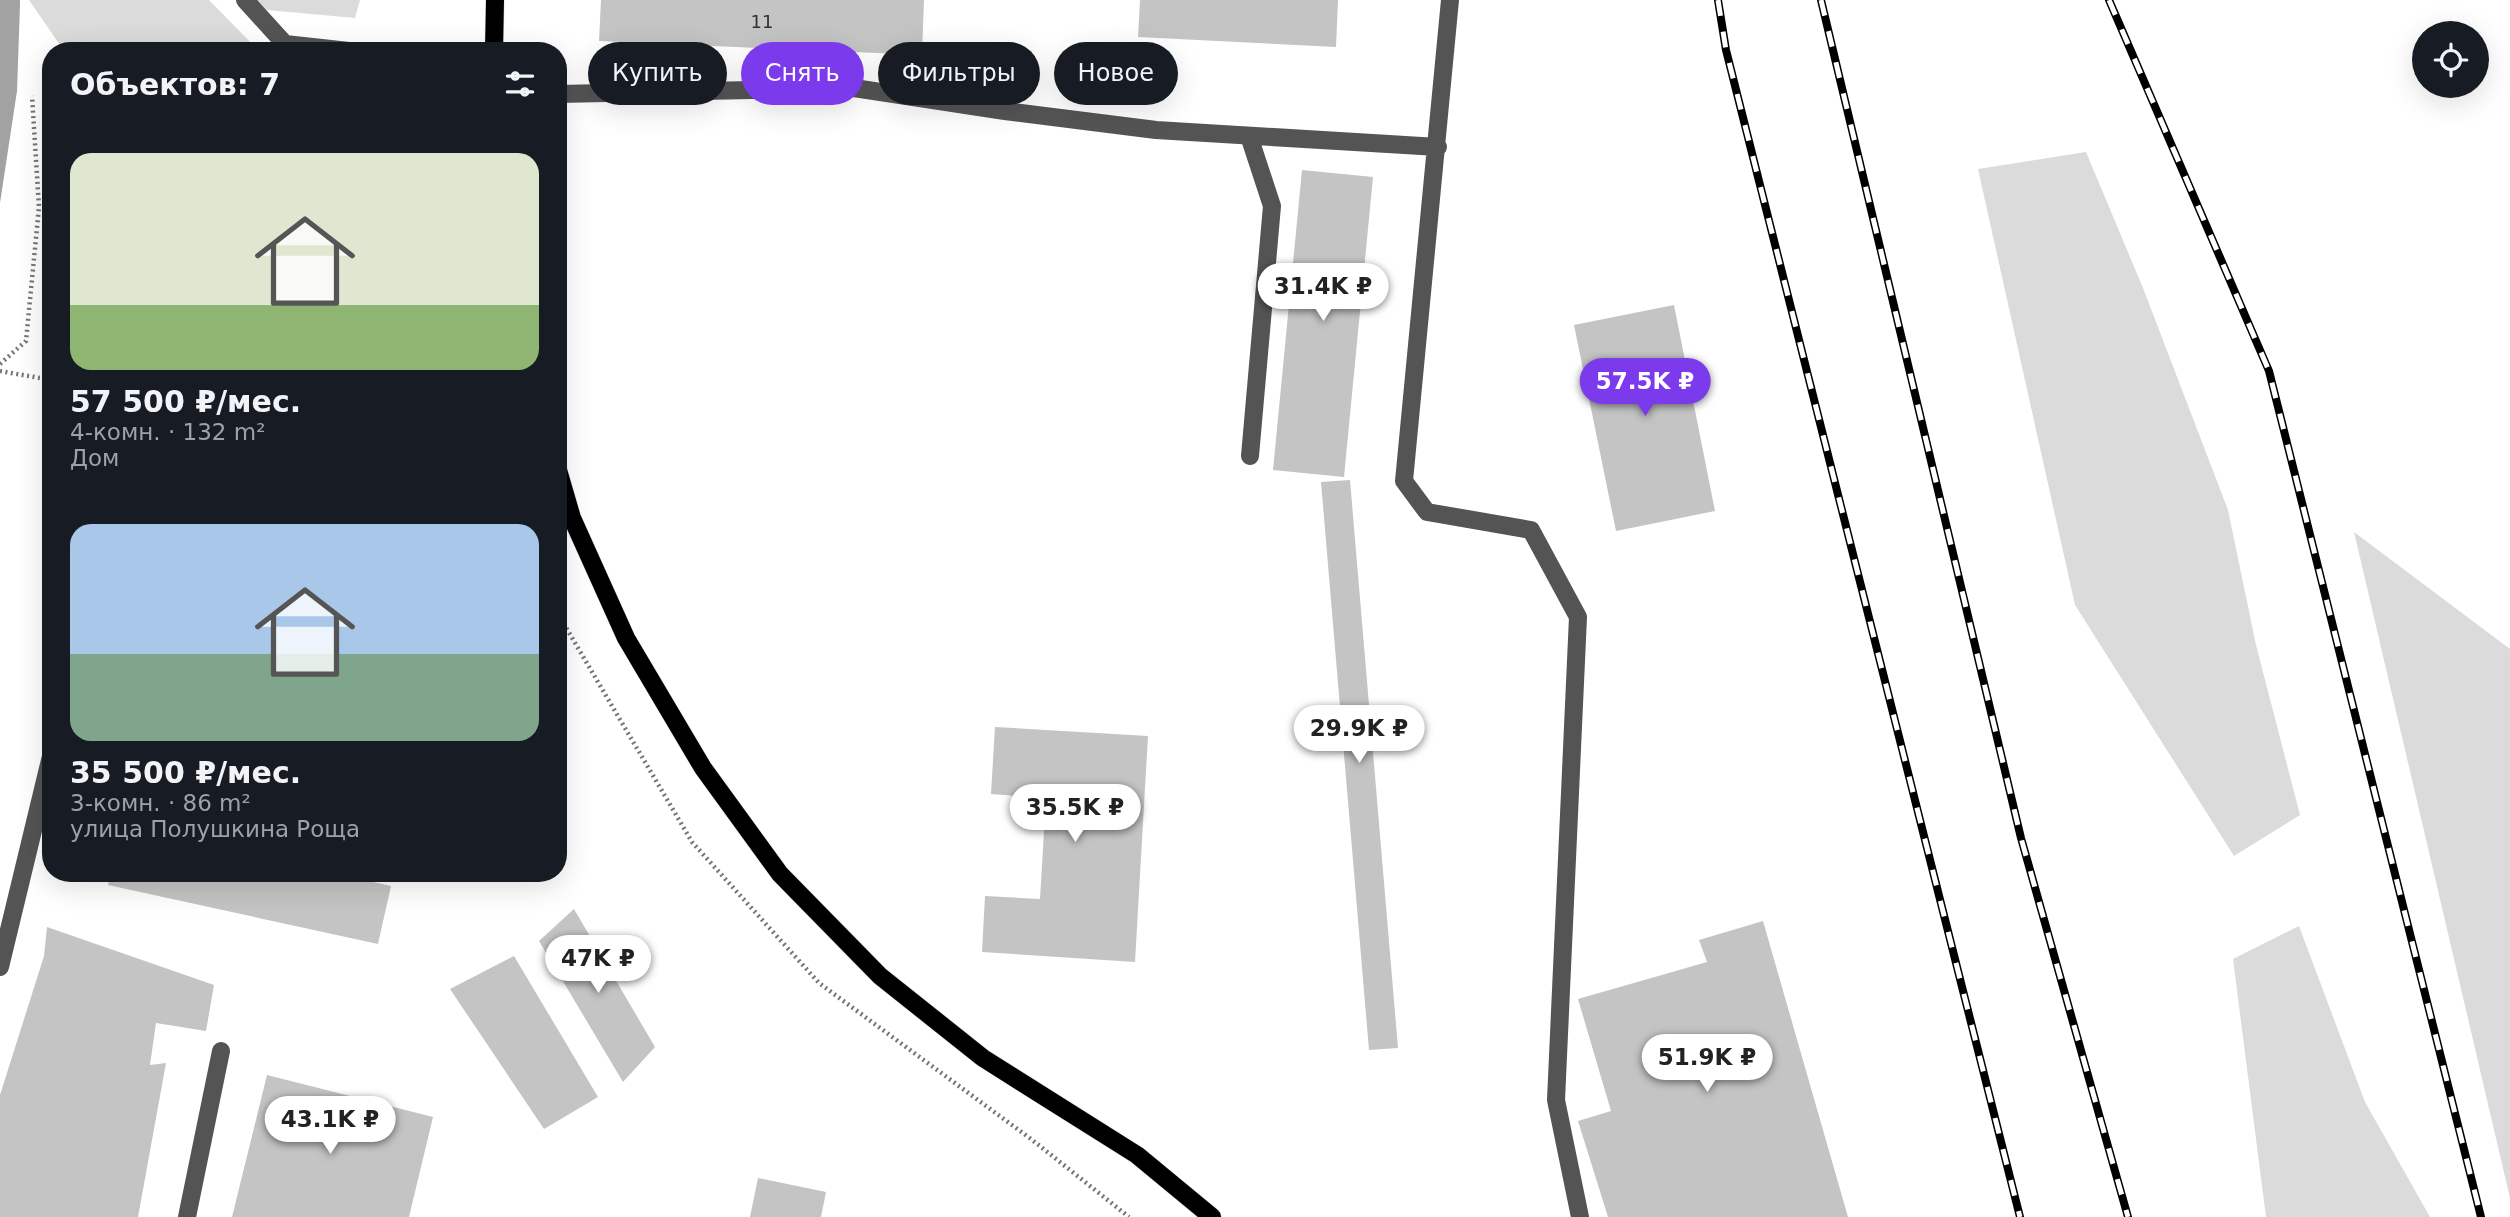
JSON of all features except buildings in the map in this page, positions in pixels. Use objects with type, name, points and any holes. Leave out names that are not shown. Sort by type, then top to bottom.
[{"type":"main road","points":[[494,42],[495,0]]},
{"type":"main road","points":[[567,501],[572,518],[626,638],[703,768],[780,873],[890,984],[983,1058],[1137,1155],[1212,1217]]},
{"type":"lane","points":[[245,0],[283,42]]},
{"type":"lane","points":[[1450,0],[1404,481],[1427,512],[1531,530],[1578,617],[1556,1100],[1580,1217]]},
{"type":"lane","points":[[567,93],[854,88],[1156,130],[1437,147]]},
{"type":"lane","points":[[1249,136],[1272,206],[1250,456]]},
{"type":"lane","points":[[0,967],[42,793]]},
{"type":"lane","points":[[187,1217],[221,1051]]},
{"type":"path","points":[[0,364],[26,341],[39,207],[32,96]]},
{"type":"path","points":[[0,371],[42,378]]},
{"type":"shaded area","points":[[0,0],[20,0],[20,4],[17,91],[0,203]]},
{"type":"shaded area","points":[[29,0],[209,0],[250,42],[58,42]]},
{"type":"shaded area","points":[[256,0],[360,0],[355,18],[267,10]]},
{"type":"shaded area","points":[[2086,152],[2143,288],[2228,510],[2256,645],[2300,815],[2234,856],[2075,605],[1978,169]]},
{"type":"shaded area","points":[[2354,532],[2510,649],[2510,1198]]},
{"type":"shaded area","points":[[2299,926],[2365,1102],[2430,1217],[2266,1217],[2233,959]]},
{"type":"railway","points":[[1718,0],[1726,50],[2020,1217]]},
{"type":"railway","points":[[1821,0],[2021,838],[2128,1217]]},
{"type":"railway","points":[[2109,0],[2269,371],[2481,1217]]}]
